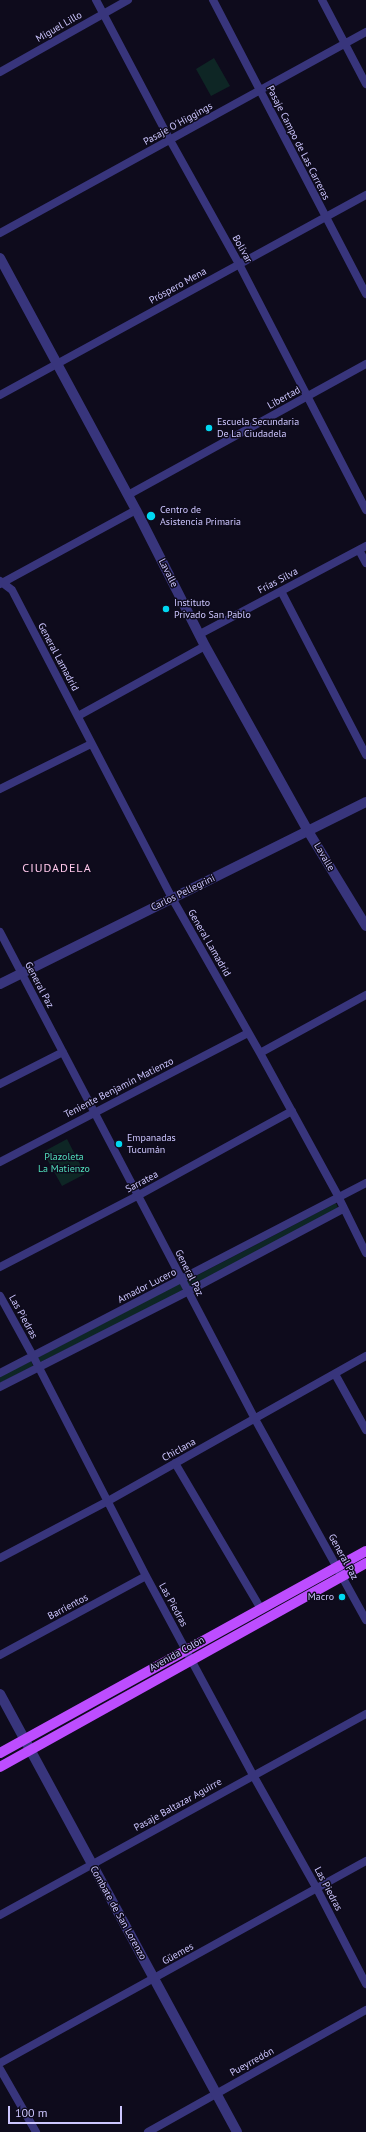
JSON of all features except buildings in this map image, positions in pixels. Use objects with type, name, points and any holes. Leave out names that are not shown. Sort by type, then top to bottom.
[{"type":"main road","name":"Avenida Colón","points":[[0,1767],[192,1659],[340,1572],[366,1552]]},
{"type":"main road","name":"Avenida Colón","points":[[0,1753],[261,1609],[340,1572],[366,1562]]},
{"type":"street","name":"Bolívar","points":[[96,0],[170,140],[239,264],[366,510]]},
{"type":"street","name":"Miguel Lillo","points":[[0,72],[128,0]]},
{"type":"street","name":"Pasaje Campo de Las Carreras","points":[[213,0],[366,294]]},
{"type":"street","points":[[322,0],[366,84]]},
{"type":"street","name":"Pasaje O´Higgings","points":[[0,233],[366,32]]},
{"type":"street","name":"Próspero Mena","points":[[0,395],[366,195]]},
{"type":"street","name":"Lavalle","points":[[0,258],[136,510],[205,646],[308,831],[366,926]]},
{"type":"street","name":"Libertad","points":[[128,495],[366,364]]},
{"type":"street","points":[[1,583],[136,510]]},
{"type":"street","points":[[362,548],[366,564]]},
{"type":"street","name":"Frías Silva","points":[[200,634],[362,548]]},
{"type":"street","name":"General Lamadrid","points":[[1,583],[12,590],[172,898],[292,1111],[366,1253]]},
{"type":"street","points":[[281,591],[366,755]]},
{"type":"street","points":[[78,716],[205,646]]},
{"type":"street","points":[[0,790],[91,744]]},
{"type":"street","name":"Carlos Pellegrini","points":[[0,984],[366,802]]},
{"type":"street","name":"General Paz","points":[[0,932],[139,1195],[187,1292],[366,1620]]},
{"type":"street","points":[[260,1053],[366,995]]},
{"type":"street","name":"Teniente Benjamín Matienzo","points":[[0,1162],[248,1033]]},
{"type":"street","points":[[0,1084],[63,1052]]},
{"type":"street","name":"Sarratea","points":[[0,1267],[139,1195],[292,1111]]},
{"type":"street","name":"Amador Lucero","points":[[0,1373],[366,1183]]},
{"type":"street","points":[[0,1387],[187,1292],[343,1209]]},
{"type":"street","name":"Las Piedras","points":[[0,1296],[33,1356],[146,1576],[192,1659],[253,1775],[317,1889],[366,1984]]},
{"type":"street","name":"Chiclana","points":[[0,1558],[108,1501],[366,1356]]},
{"type":"street","points":[[335,1374],[366,1430]]},
{"type":"street","points":[[176,1463],[261,1609]]},
{"type":"street","name":"Barrientos","points":[[0,1655],[146,1576]]},
{"type":"street","name":"Combate de San Lorenzo","points":[[0,1694],[91,1865],[155,1978],[237,2132]]},
{"type":"street","name":"Pasaje Baltazar Aguirre","points":[[0,1915],[366,1714]]},
{"type":"street","name":"Güemes","points":[[0,2063],[366,1861]]},
{"type":"street","name":"Pueyrredón","points":[[148,2132],[366,2010]]},
{"type":"street","points":[[0,2069],[36,2132]]},
{"type":"green space","points":[[214,58],[230,86],[211,96],[196,69]]},
{"type":"green space","name":"Plazoleta La Matienzo","points":[[67,1139],[85,1174],[62,1186],[43,1152]]},
{"type":"green space","points":[[336,1203],[338,1208],[190,1287],[186,1281]]},
{"type":"green space","points":[[180,1283],[183,1291],[39,1363],[37,1358]]},
{"type":"green space","points":[[31,1361],[33,1366],[0,1383],[0,1376]]},
{"type":"place","name":"Escuela Secundaria De La Ciudadela","points":[[209,428]]},
{"type":"place","name":"Centro de Asistencia Primaria","points":[[151,516]]},
{"type":"place","name":"Instituto Privado San Pablo","points":[[166,609]]},
{"type":"place","name":"Empanadas Tucumán","points":[[119,1144]]},
{"type":"place","name":"Macro","points":[[342,1597]]},
{"type":"district","name":"CIUDADELA","points":[[57,869]]}]
